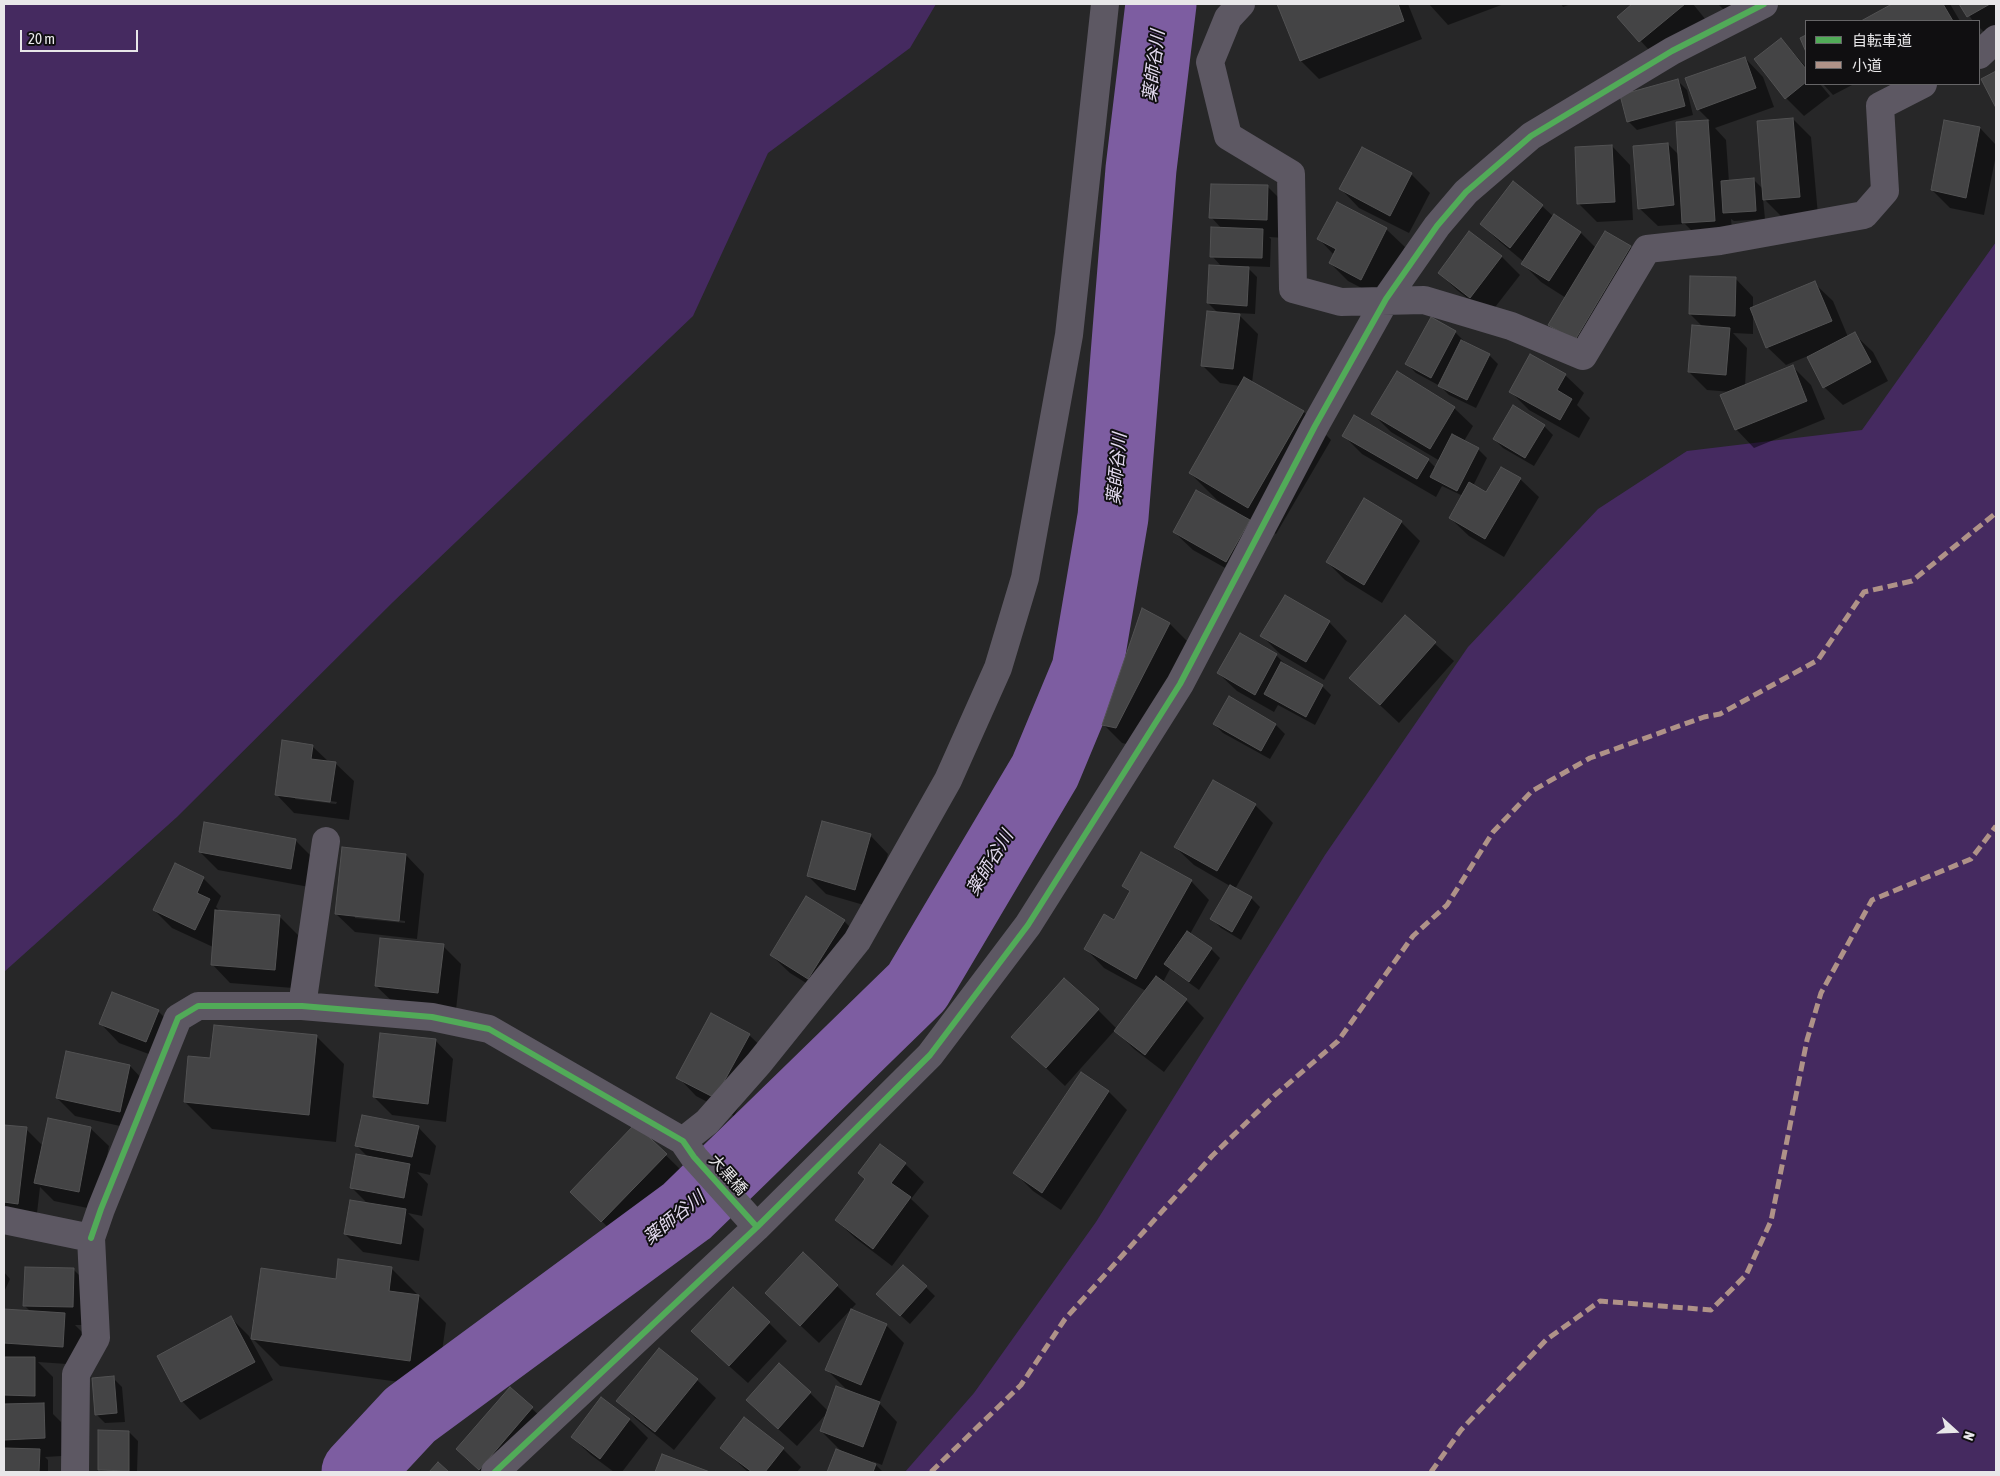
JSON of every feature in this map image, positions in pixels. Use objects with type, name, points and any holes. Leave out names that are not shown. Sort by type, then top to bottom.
[{"type":"street","points":[[689,1149],[707,1122],[759,1063],[857,942],[948,780],[998,668],[1025,578],[1069,335],[1104,4]]},
{"type":"street","points":[[1241,4],[1228,18],[1210,62],[1228,136],[1291,174],[1293,289],[1341,302],[1386,299],[1424,300],[1511,326],[1583,356],[1647,249],[1720,241],[1864,215],[1885,191],[1880,106],[1921,85]]},
{"type":"street","points":[[495,1472],[750,1219],[930,1055],[1028,926],[1180,684],[1315,426],[1386,299],[1438,226],[1466,192],[1531,136],[1672,51],[1764,4]]},
{"type":"street","points":[[1980,54],[1996,39]]},
{"type":"street","points":[[302,1006],[326,841]]},
{"type":"street","name":"大黒橋","points":[[91,1238],[178,1018],[198,1006],[302,1006],[432,1017],[489,1029],[689,1149],[750,1219]]},
{"type":"street","points":[[4,1220],[91,1238],[96,1338],[76,1374],[75,1472]]},
{"type":"shaded area","points":[[4,4],[936,4],[910,48],[768,153],[693,316],[393,602],[177,817],[4,972]]},
{"type":"shaded area","points":[[1996,242],[1996,1472],[905,1472],[974,1393],[1096,1222],[1325,855],[1468,647],[1598,509],[1687,451],[1862,430]]},
{"type":"building","points":[[1277,4],[1398,4],[1404,21],[1300,61]]},
{"type":"building","points":[[1632,4],[1685,4],[1639,42],[1617,17]]},
{"type":"building","points":[[1892,4],[1943,4],[1952,20],[1863,20]]},
{"type":"building","points":[[1959,4],[1990,4],[1967,17]]},
{"type":"building","points":[[1805,36],[1805,50],[1800,38]]},
{"type":"building","points":[[1781,38],[1805,68],[1805,83],[1785,99],[1754,59]]},
{"type":"building","points":[[1745,57],[1756,88],[1697,110],[1685,78]]},
{"type":"building","points":[[1996,71],[1996,108],[1981,79]]},
{"type":"building","points":[[1678,79],[1685,106],[1627,122],[1620,95]]},
{"type":"building","points":[[1793,118],[1800,197],[1763,200],[1757,121]]},
{"type":"building","points":[[1708,120],[1715,221],[1682,223],[1676,122]]},
{"type":"building","points":[[1944,120],[1980,127],[1966,198],[1931,190]]},
{"type":"building","points":[[1668,143],[1674,205],[1638,209],[1633,146]]},
{"type":"building","points":[[1612,145],[1615,202],[1577,204],[1575,147]]},
{"type":"building","points":[[1362,147],[1412,173],[1390,216],[1339,189]]},
{"type":"building","points":[[1754,178],[1756,211],[1723,213],[1721,181]]},
{"type":"building","points":[[1513,181],[1543,205],[1510,248],[1480,224]]},
{"type":"building","points":[[1211,184],[1268,185],[1267,220],[1209,218]]},
{"type":"building","points":[[1337,202],[1387,228],[1361,280],[1329,263],[1336,249],[1317,239]]},
{"type":"building","points":[[1554,214],[1581,232],[1549,281],[1521,264]]},
{"type":"building","points":[[1211,227],[1263,229],[1262,258],[1210,257]]},
{"type":"building","points":[[1469,231],[1502,256],[1470,298],[1438,273]]},
{"type":"building","points":[[1605,231],[1631,246],[1575,340],[1548,325]]},
{"type":"building","points":[[1209,265],[1249,267],[1247,306],[1207,303]]},
{"type":"building","points":[[1690,276],[1736,277],[1735,316],[1689,314]]},
{"type":"building","points":[[1815,281],[1832,321],[1766,348],[1750,308]]},
{"type":"building","points":[[1207,311],[1240,314],[1233,369],[1201,366]]},
{"type":"building","points":[[1431,317],[1456,331],[1431,378],[1405,364]]},
{"type":"building","points":[[1692,325],[1730,328],[1726,375],[1688,372]]},
{"type":"building","points":[[1855,332],[1871,362],[1823,388],[1807,357]]},
{"type":"building","points":[[1461,340],[1490,354],[1467,400],[1438,386]]},
{"type":"building","points":[[1530,354],[1566,374],[1557,390],[1572,399],[1560,420],[1509,392]]},
{"type":"building","points":[[1793,365],[1807,401],[1735,430],[1720,395]]},
{"type":"building","points":[[1397,371],[1455,407],[1430,449],[1371,414]]},
{"type":"building","points":[[1244,377],[1304,411],[1248,508],[1189,473]]},
{"type":"building","points":[[1513,405],[1545,425],[1525,458],[1493,439]]},
{"type":"building","points":[[1354,415],[1429,459],[1417,479],[1342,436]]},
{"type":"building","points":[[1452,434],[1479,448],[1457,491],[1430,477]]},
{"type":"building","points":[[1501,467],[1521,478],[1485,539],[1449,518],[1469,482],[1486,492]]},
{"type":"building","points":[[1196,490],[1250,520],[1226,562],[1173,532]]},
{"type":"building","points":[[1364,498],[1402,521],[1364,585],[1326,562]]},
{"type":"building","points":[[1285,595],[1330,621],[1306,662],[1260,636]]},
{"type":"building","points":[[1142,608],[1170,623],[1116,728],[1102,725]]},
{"type":"building","points":[[1405,615],[1436,642],[1380,705],[1349,678]]},
{"type":"building","points":[[1240,633],[1277,654],[1255,695],[1217,673]]},
{"type":"building","points":[[1281,662],[1323,685],[1306,717],[1264,694]]},
{"type":"building","points":[[1229,696],[1276,724],[1261,751],[1213,724]]},
{"type":"building","points":[[282,740],[313,745],[311,759],[336,762],[330,802],[275,795]]},
{"type":"building","points":[[1213,780],[1256,804],[1217,871],[1174,847]]},
{"type":"building","points":[[822,821],[871,834],[855,890],[807,876]]},
{"type":"building","points":[[204,822],[296,839],[291,869],[199,852]]},
{"type":"building","points":[[342,847],[406,854],[399,921],[335,914]]},
{"type":"building","points":[[1141,852],[1192,880],[1136,979],[1084,949],[1104,914],[1114,920],[1130,891],[1122,886]]},
{"type":"building","points":[[175,863],[204,877],[197,893],[210,899],[195,930],[153,910]]},
{"type":"building","points":[[1230,885],[1252,897],[1232,932],[1210,919]]},
{"type":"building","points":[[806,896],[845,920],[808,979],[770,955]]},
{"type":"building","points":[[215,910],[280,915],[275,970],[211,965]]},
{"type":"building","points":[[1187,931],[1212,948],[1189,982],[1164,964]]},
{"type":"building","points":[[380,938],[444,944],[438,993],[375,986]]},
{"type":"building","points":[[1156,976],[1187,999],[1145,1055],[1114,1031]]},
{"type":"building","points":[[1064,978],[1099,1009],[1046,1068],[1011,1037]]},
{"type":"building","points":[[112,992],[159,1010],[146,1042],[99,1024]]},
{"type":"building","points":[[711,1013],[750,1034],[715,1098],[676,1078]]},
{"type":"building","points":[[214,1025],[317,1035],[309,1115],[184,1102],[188,1056],[210,1058]]},
{"type":"building","points":[[380,1033],[436,1039],[428,1104],[373,1097]]},
{"type":"building","points":[[66,1051],[130,1065],[120,1112],[56,1098]]},
{"type":"building","points":[[1081,1072],[1109,1091],[1042,1193],[1013,1173]]},
{"type":"building","points":[[362,1115],[419,1126],[412,1157],[355,1146]]},
{"type":"building","points":[[48,1118],[91,1127],[79,1192],[34,1183]]},
{"type":"building","points":[[635,1124],[667,1154],[601,1222],[570,1192]]},
{"type":"building","points":[[4,1125],[27,1127],[18,1204],[4,1202]]},
{"type":"building","points":[[880,1144],[906,1163],[891,1183],[911,1197],[873,1249],[835,1220],[865,1179],[858,1173]]},
{"type":"building","points":[[356,1154],[410,1164],[404,1198],[350,1188]]},
{"type":"building","points":[[350,1200],[406,1209],[401,1244],[344,1234]]},
{"type":"building","points":[[803,1252],[838,1285],[800,1326],[765,1293]]},
{"type":"building","points":[[338,1259],[392,1267],[389,1291],[419,1295],[410,1361],[251,1339],[261,1268],[336,1279]]},
{"type":"building","points":[[903,1265],[927,1286],[900,1316],[876,1294]]},
{"type":"building","points":[[25,1267],[74,1268],[73,1307],[23,1306]]},
{"type":"building","points":[[733,1287],[770,1322],[729,1366],[691,1331]]},
{"type":"building","points":[[4,1309],[65,1313],[63,1347],[4,1343]]},
{"type":"building","points":[[851,1309],[887,1324],[861,1385],[825,1370]]},
{"type":"building","points":[[231,1316],[255,1362],[181,1402],[157,1356]]},
{"type":"building","points":[[659,1348],[698,1379],[655,1432],[616,1401]]},
{"type":"building","points":[[4,1357],[35,1357],[35,1396],[4,1395]]},
{"type":"building","points":[[779,1363],[811,1392],[778,1429],[746,1400]]},
{"type":"building","points":[[114,1376],[117,1413],[95,1415],[92,1378]]},
{"type":"building","points":[[836,1386],[880,1402],[863,1447],[820,1431]]},
{"type":"building","points":[[510,1387],[533,1407],[479,1470],[456,1449]]},
{"type":"building","points":[[601,1397],[630,1419],[600,1459],[571,1437]]},
{"type":"building","points":[[44,1403],[45,1438],[4,1440],[4,1404]]},
{"type":"building","points":[[744,1417],[784,1448],[765,1472],[752,1472],[720,1448]]},
{"type":"building","points":[[98,1430],[129,1431],[129,1471],[98,1470]]},
{"type":"building","points":[[4,1448],[40,1449],[39,1472],[4,1472]]},
{"type":"building","points":[[836,1449],[876,1464],[873,1472],[827,1472]]},
{"type":"building","points":[[662,1454],[710,1472],[655,1472]]},
{"type":"building","points":[[438,1462],[449,1472],[429,1472]]},
{"type":"waterway","name":"薬師谷川","points":[[357,1472],[410,1415],[687,1211],[917,987],[1045,771],[1087,670],[1113,517],[1141,169],[1161,4]]},
{"type":"marked path","points":[[931,1472],[1021,1385],[1065,1319],[1212,1156],[1274,1096],[1338,1041],[1413,936],[1447,905],[1493,832],[1532,791],[1590,758],[1704,717],[1720,714],[1818,660],[1864,592],[1912,581],[1996,513]]},
{"type":"marked path","points":[[1431,1472],[1461,1430],[1546,1340],[1600,1301],[1711,1310],[1746,1275],[1771,1221],[1807,1040],[1821,993],[1872,900],[1971,859],[1996,826]]},
{"type":"cycle path","points":[[495,1472],[757,1227],[930,1055],[1028,925],[1180,684],[1315,426],[1386,299],[1437,226],[1466,192],[1531,136],[1672,51],[1764,4]]},
{"type":"cycle path","points":[[91,1238],[178,1018],[198,1006],[302,1006],[432,1017],[489,1029],[683,1141],[694,1157],[757,1227]]}]
